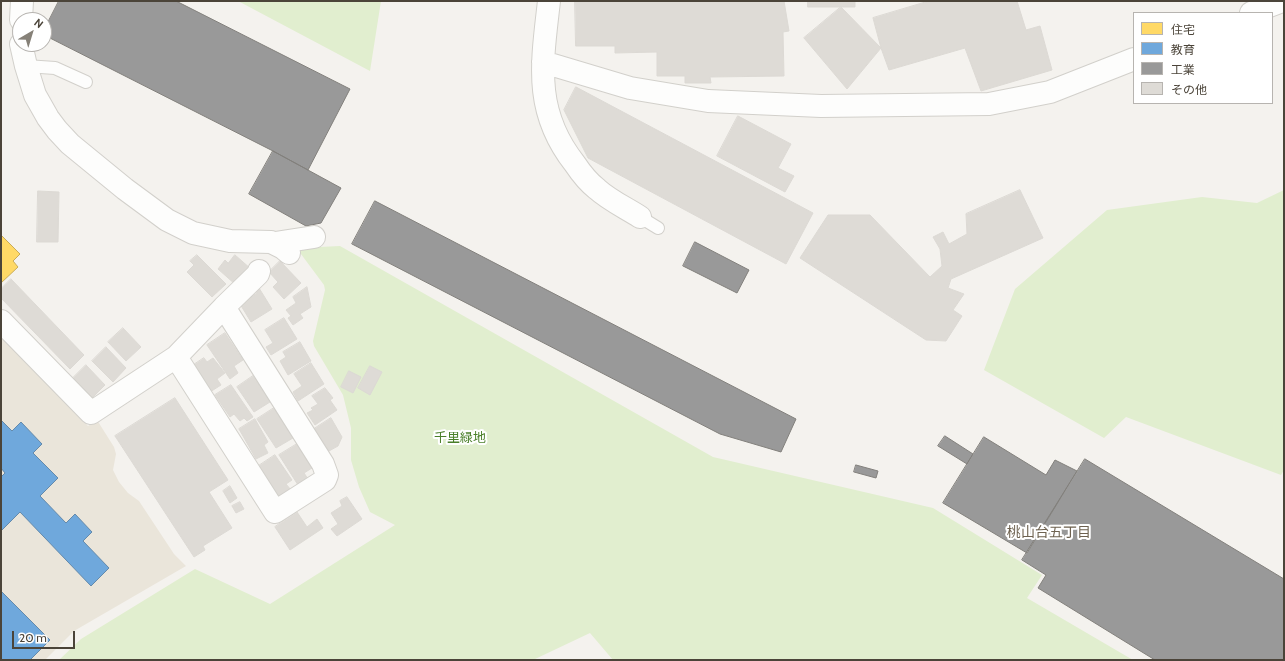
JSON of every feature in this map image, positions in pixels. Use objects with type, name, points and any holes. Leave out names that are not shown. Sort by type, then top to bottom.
[{"type":"street","points":[[21,12],[22,1]]},
{"type":"street","points":[[549,1],[543,62],[543,86],[547,112],[556,136],[567,154],[585,177],[597,189],[649,223]]},
{"type":"street","points":[[1254,12],[1282,1]]},
{"type":"street","points":[[23,52],[26,66],[41,107],[57,130],[87,158],[154,212],[180,227],[207,237],[234,242],[271,242],[280,250],[314,237]]},
{"type":"street","points":[[543,62],[630,88],[708,101],[821,106],[989,104],[1050,92],[1133,59]]},
{"type":"street","points":[[1,321],[91,413],[176,357],[258,274],[259,271]]},
{"type":"street","points":[[176,357],[275,512],[319,485],[335,472],[323,464],[224,307]]},
{"type":"lane","points":[[26,66],[55,68],[86,82]]},
{"type":"shaded area","points":[[1,336],[88,426],[97,420],[114,447],[116,454],[113,470],[119,482],[128,493],[139,501],[174,554],[186,566],[74,631],[45,660],[1,660]]},
{"type":"green space","points":[[238,1],[381,1],[370,71]]},
{"type":"green space","points":[[1284,190],[1284,470],[1281,475],[1126,417],[1104,438],[984,370],[1015,289],[1107,210],[1202,197],[1257,203]]},
{"type":"green space","name":"千里緑地","points":[[340,246],[713,457],[933,508],[1042,575],[1027,598],[1133,660],[613,660],[590,633],[533,660],[59,660],[81,639],[195,569],[270,604],[395,525],[370,512],[359,487],[351,460],[351,428],[343,395],[314,346],[313,341],[325,290],[324,285],[298,250],[299,248]]},
{"type":"building: 住宅","points":[[1,235],[20,254],[13,261],[18,267],[1,283]]},
{"type":"building: 教育","points":[[1,420],[12,431],[21,422],[42,444],[33,453],[58,478],[40,496],[66,523],[75,514],[92,532],[83,541],[109,568],[91,586],[20,512],[1,531],[1,477],[5,473],[1,468]]},
{"type":"building: 教育","points":[[1,591],[50,640],[30,660],[1,660]]},
{"type":"building: 工業","points":[[59,1],[176,1],[350,89],[308,170],[52,39],[52,15]]},
{"type":"building: 工業","points":[[273,151],[341,188],[321,223],[306,226],[249,194]]},
{"type":"building: 工業","points":[[375,201],[796,419],[781,452],[720,434],[352,244]]},
{"type":"building: 工業","points":[[695,242],[749,270],[737,293],[683,266]]},
{"type":"building: 工業","points":[[945,436],[973,454],[967,464],[938,446]]},
{"type":"building: 工業","points":[[984,437],[1046,475],[1055,460],[1077,471],[1027,553],[943,503]]},
{"type":"building: 工業","points":[[1085,459],[1284,579],[1284,660],[1155,660],[1038,588],[1046,575],[1022,560]]},
{"type":"building: 工業","points":[[856,465],[878,471],[876,478],[854,472]]},
{"type":"building: その他","points":[[575,1],[784,1],[789,31],[783,32],[784,76],[710,77],[711,83],[685,83],[685,76],[657,76],[657,52],[615,53],[615,46],[576,46]]},
{"type":"building: その他","points":[[808,1],[855,1],[855,7],[808,7]]},
{"type":"building: その他","points":[[929,1],[1017,1],[1026,30],[1040,26],[1052,70],[981,91],[965,48],[889,70],[873,18]]},
{"type":"building: その他","points":[[841,7],[881,48],[847,89],[804,38]]},
{"type":"building: その他","points":[[576,87],[813,213],[786,264],[588,158],[564,110]]},
{"type":"building: その他","points":[[738,116],[791,144],[778,168],[794,176],[785,192],[717,156]]},
{"type":"building: その他","points":[[1020,190],[1043,238],[951,279],[948,288],[964,294],[953,310],[962,316],[946,341],[926,340],[800,258],[828,215],[870,215],[930,277],[942,266],[940,249],[933,237],[943,232],[949,244],[967,234],[966,214]]},
{"type":"building: その他","points":[[38,191],[59,192],[58,242],[37,242]]},
{"type":"building: その他","points":[[197,255],[226,284],[212,297],[187,272],[194,265],[190,261]]},
{"type":"building: その他","points":[[235,255],[251,269],[236,285],[218,269],[225,260],[228,263]]},
{"type":"building: その他","points":[[280,261],[301,283],[284,299],[273,287],[278,282],[269,272]]},
{"type":"building: その他","points":[[11,279],[84,355],[70,369],[1,298],[1,289]]},
{"type":"building: その他","points":[[307,287],[311,307],[300,314],[303,318],[293,325],[288,318],[291,316],[286,310],[296,303],[293,297]]},
{"type":"building: その他","points":[[259,288],[272,309],[251,322],[240,304],[257,293],[256,290]]},
{"type":"building: その他","points":[[284,318],[297,339],[271,355],[266,347],[273,343],[265,330]]},
{"type":"building: その他","points":[[123,328],[141,347],[126,361],[108,342]]},
{"type":"building: その他","points":[[225,333],[243,360],[234,366],[238,373],[230,379],[207,345]]},
{"type":"building: その他","points":[[300,342],[311,361],[288,375],[280,361],[286,357],[283,352]]},
{"type":"building: その他","points":[[106,347],[126,368],[113,382],[92,361]]},
{"type":"building: その他","points":[[204,358],[207,362],[213,358],[225,373],[217,379],[221,385],[210,392],[192,366]]},
{"type":"building: その他","points":[[311,363],[324,384],[298,401],[293,392],[302,386],[294,374]]},
{"type":"building: その他","points":[[86,365],[105,385],[92,398],[73,378]]},
{"type":"building: その他","points":[[370,366],[382,372],[370,395],[358,388]]},
{"type":"building: その他","points":[[349,371],[361,377],[353,393],[341,387]]},
{"type":"building: その他","points":[[253,376],[270,402],[254,412],[237,387]]},
{"type":"building: その他","points":[[231,385],[253,417],[247,421],[244,418],[240,421],[234,414],[230,417],[215,395]]},
{"type":"building: その他","points":[[325,388],[333,398],[330,400],[337,410],[315,425],[307,413],[313,410],[311,408],[318,404],[312,396]]},
{"type":"building: その他","points":[[175,398],[228,480],[209,492],[232,528],[203,546],[205,550],[194,557],[115,436]]},
{"type":"building: その他","points":[[274,408],[293,438],[276,448],[257,419]]},
{"type":"building: その他","points":[[331,418],[342,437],[338,446],[329,451],[314,429]]},
{"type":"building: その他","points":[[255,419],[268,442],[264,445],[268,453],[256,459],[239,429]]},
{"type":"building: その他","points":[[297,444],[312,468],[304,473],[308,479],[298,485],[279,455]]},
{"type":"building: その他","points":[[275,455],[292,480],[286,484],[291,490],[278,499],[257,467]]},
{"type":"building: その他","points":[[230,486],[237,498],[230,503],[223,491]]},
{"type":"building: その他","points":[[347,497],[362,519],[337,536],[331,529],[338,524],[331,513],[342,506],[340,501]]},
{"type":"building: その他","points":[[240,502],[244,509],[236,513],[232,506]]},
{"type":"building: その他","points":[[297,512],[307,527],[317,519],[323,528],[290,550],[275,527]]},
{"type":"district","name":"桃山台五丁目","points":[[1049,533]]}]
